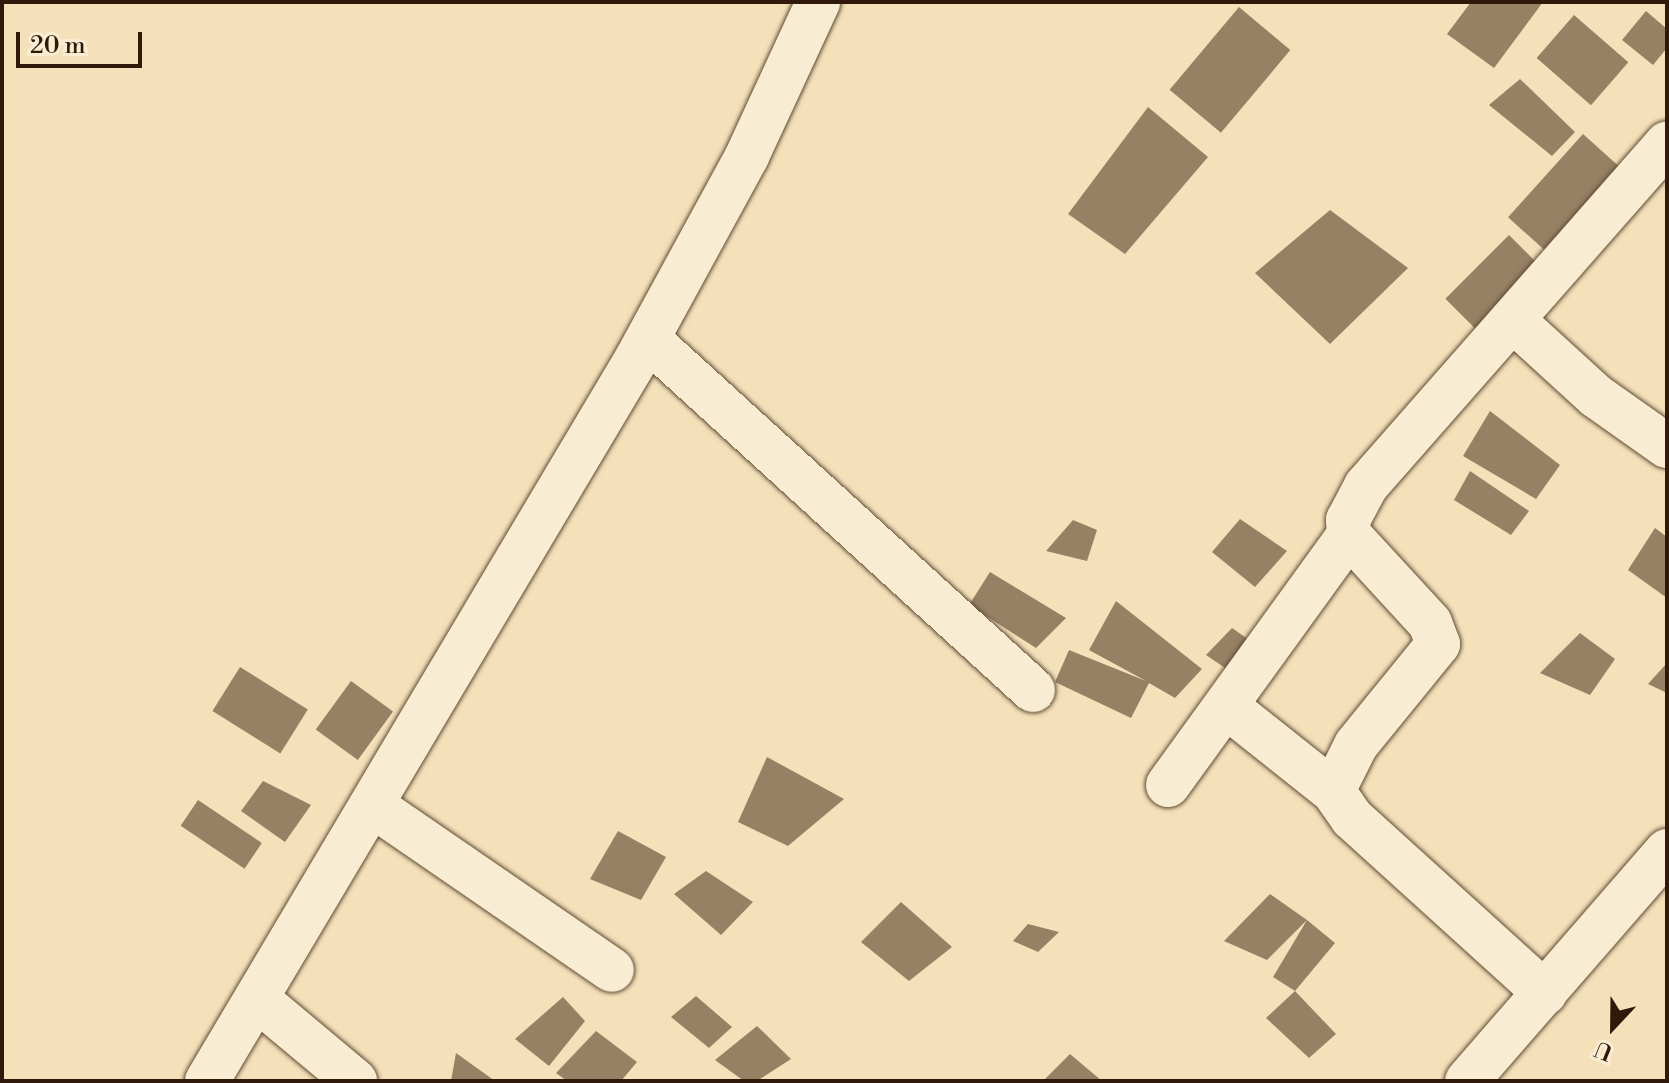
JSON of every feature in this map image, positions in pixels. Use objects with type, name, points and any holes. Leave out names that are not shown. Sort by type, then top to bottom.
[{"type":"street","points":[[207,1081],[648,339],[747,156],[818,2]]},
{"type":"street","points":[[1168,785],[1349,535],[1350,507],[1366,486],[1515,322],[1667,143]]},
{"type":"street","points":[[1515,322],[1596,396],[1667,446]]},
{"type":"street","points":[[648,339],[1033,690]]},
{"type":"street","points":[[1333,791],[1356,745],[1438,644],[1430,623],[1349,535]]},
{"type":"street","points":[[1226,706],[1333,791],[1352,818],[1545,993]]},
{"type":"street","points":[[372,805],[612,970]]},
{"type":"street","points":[[1467,1081],[1667,851]]},
{"type":"street","points":[[257,999],[355,1081]]},
{"type":"building","points":[[1471,2],[1543,2],[1494,68],[1447,34]]},
{"type":"building","points":[[1239,7],[1290,50],[1221,133],[1170,90]]},
{"type":"building","points":[[1646,11],[1667,29],[1667,48],[1653,65],[1622,40]]},
{"type":"building","points":[[1574,15],[1628,62],[1591,105],[1537,58]]},
{"type":"building","points":[[1520,79],[1575,132],[1552,156],[1489,105]]},
{"type":"building","points":[[1148,107],[1208,157],[1125,254],[1068,214]]},
{"type":"building","points":[[1583,134],[1627,173],[1552,257],[1508,217]]},
{"type":"building","points":[[1330,210],[1408,268],[1330,344],[1255,273]]},
{"type":"building","points":[[1509,235],[1541,267],[1477,330],[1445,299]]},
{"type":"building","points":[[1490,411],[1560,465],[1536,499],[1463,456]]},
{"type":"building","points":[[1470,471],[1529,511],[1511,535],[1454,500]]},
{"type":"building","points":[[1240,519],[1287,551],[1255,587],[1212,552]]},
{"type":"building","points":[[1073,520],[1097,530],[1087,561],[1046,551]]},
{"type":"building","points":[[1655,528],[1667,537],[1667,598],[1628,570]]},
{"type":"building","points":[[990,572],[1066,618],[1036,648],[969,605]]},
{"type":"building","points":[[1116,601],[1202,669],[1175,698],[1149,683],[1131,718],[1055,682],[1069,650],[1146,681],[1089,650]]},
{"type":"building","points":[[1232,628],[1255,644],[1234,674],[1206,655]]},
{"type":"building","points":[[1580,633],[1615,659],[1590,695],[1540,673]]},
{"type":"building","points":[[1667,663],[1667,693],[1648,684]]},
{"type":"building","points":[[240,667],[308,709],[280,753],[212,711]]},
{"type":"building","points":[[351,681],[393,712],[358,760],[316,730]]},
{"type":"building","points":[[767,757],[844,799],[788,846],[738,822]]},
{"type":"building","points":[[263,781],[311,805],[285,842],[241,811]]},
{"type":"building","points":[[198,800],[262,843],[245,869],[181,826]]},
{"type":"building","points":[[618,831],[666,857],[641,900],[590,879]]},
{"type":"building","points":[[706,871],[753,902],[721,935],[674,894]]},
{"type":"building","points":[[1270,894],[1307,920],[1267,960],[1224,941]]},
{"type":"building","points":[[901,902],[952,947],[909,981],[861,942]]},
{"type":"building","points":[[1307,920],[1335,943],[1295,991],[1273,977]]},
{"type":"building","points":[[1028,924],[1059,932],[1038,952],[1013,941]]},
{"type":"building","points":[[1295,991],[1336,1034],[1309,1058],[1266,1018]]},
{"type":"building","points":[[696,996],[732,1027],[709,1048],[671,1017]]},
{"type":"building","points":[[563,997],[585,1021],[549,1066],[515,1039]]},
{"type":"building","points":[[757,1026],[791,1059],[757,1081],[744,1081],[715,1060]]},
{"type":"building","points":[[596,1031],[637,1062],[621,1081],[567,1081],[556,1073]]},
{"type":"building","points":[[456,1053],[495,1081],[451,1081]]},
{"type":"building","points":[[1070,1054],[1102,1081],[1043,1081]]}]
